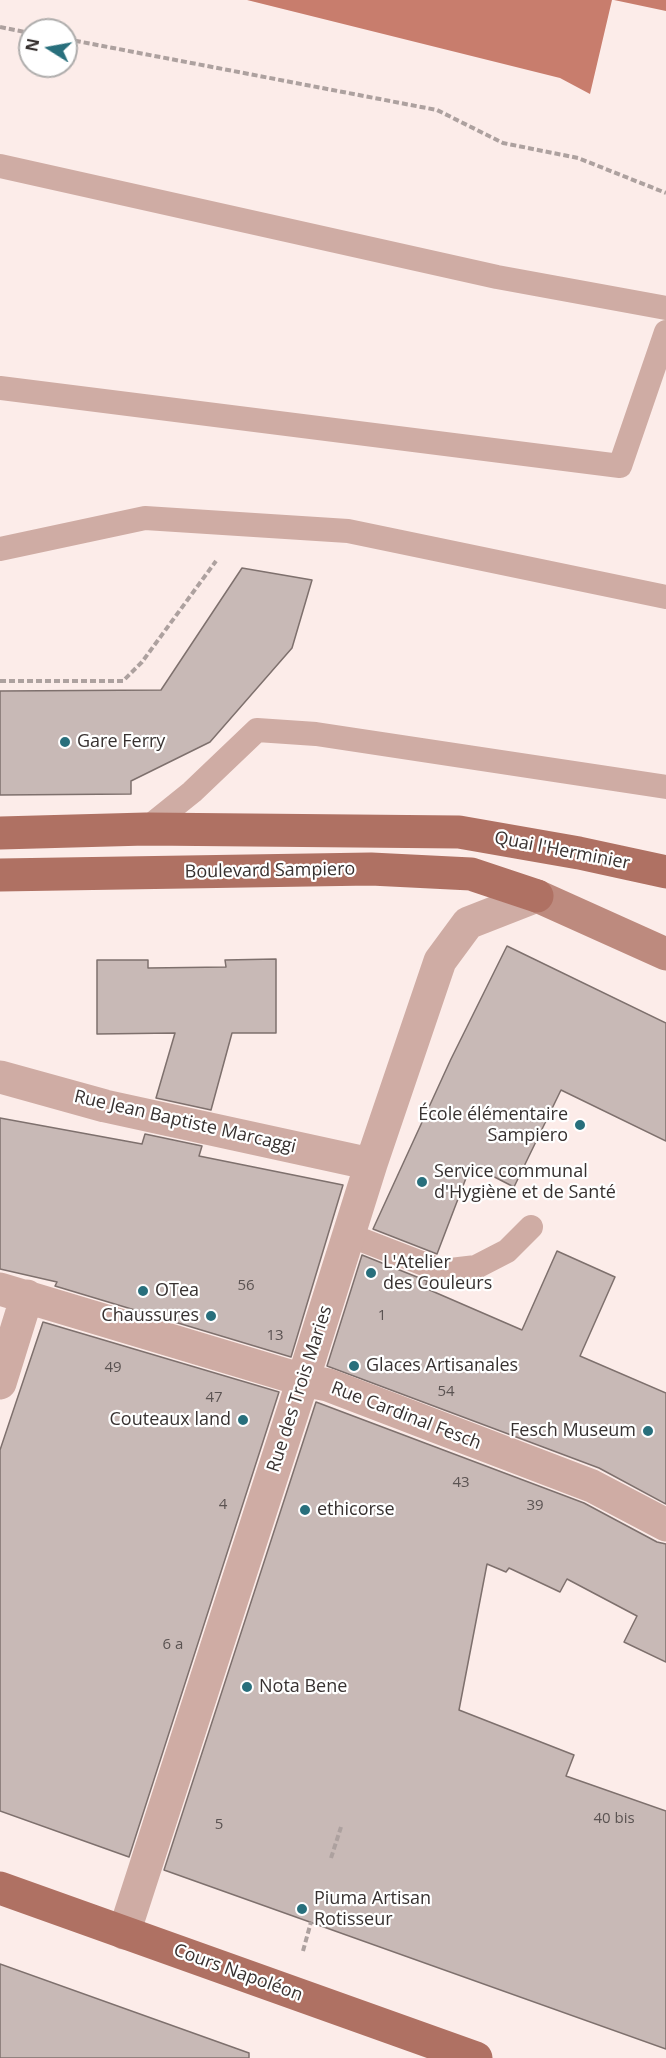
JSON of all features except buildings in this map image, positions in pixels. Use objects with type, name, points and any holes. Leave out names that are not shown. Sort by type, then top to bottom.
[{"type":"main road","name":"Quai l'Herminier","points":[[146,830],[459,832],[579,853],[666,872]]},
{"type":"main road","points":[[0,833],[146,830]]},
{"type":"main road","name":"Boulevard Sampiero","points":[[0,875],[371,869],[471,874],[537,896]]},
{"type":"main road","points":[[537,896],[666,954]]},
{"type":"main road","name":"Cours Napoléon","points":[[0,1888],[476,2058]]},
{"type":"street","name":"Rue des Trois Maries","points":[[124,1933],[371,1164],[440,961],[468,923],[537,896]]},
{"type":"street","name":"Rue Jean Baptiste Marcaggi","points":[[0,1077],[105,1106],[371,1164]]},
{"type":"street","name":"Rue Cardinal Fesch","points":[[14,1292],[303,1380],[328,1385],[592,1486],[666,1524]]},
{"type":"street","points":[[0,1383],[14,1292]]},
{"type":"lane","points":[[0,166],[496,277],[666,308]]},
{"type":"lane","points":[[0,388],[620,466],[666,332]]},
{"type":"lane","points":[[0,549],[144,518],[348,531],[666,597]]},
{"type":"lane","points":[[146,830],[192,792],[257,730],[316,734],[666,787]]},
{"type":"lane","points":[[349,1235],[442,1271],[476,1267],[507,1251],[531,1227]]},
{"type":"path","points":[[0,27],[18,31]]},
{"type":"path","points":[[78,41],[437,110],[503,142],[578,158],[666,193]]},
{"type":"path","points":[[0,681],[123,681],[142,662],[221,554]]},
{"type":"path","points":[[331,1858],[341,1827]]},
{"type":"shaded area","points":[[247,0],[612,0],[590,94],[560,78]]},
{"type":"shaded area","points":[[614,0],[666,0],[666,11]]},
{"type":"place","name":"Gare Ferry","points":[[65,742]]},
{"type":"place","name":"École élémentaire Sampiero","points":[[580,1125]]},
{"type":"place","name":"Service communal d'Hygiène et de Santé","points":[[422,1182]]},
{"type":"place","name":"L'Atelier des Couleurs","points":[[371,1273]]},
{"type":"place","name":"OTea","points":[[143,1291]]},
{"type":"place","name":"Chaussures","points":[[211,1316]]},
{"type":"place","name":"Glaces Artisanales","points":[[354,1366]]},
{"type":"place","name":"Couteaux land","points":[[243,1420]]},
{"type":"place","name":"Fesch Museum","points":[[648,1431]]},
{"type":"place","name":"ethicorse","points":[[305,1510]]},
{"type":"place","name":"Nota Bene","points":[[247,1687]]},
{"type":"place","name":"Piuma Artisan Rotisseur","points":[[302,1909]]}]
